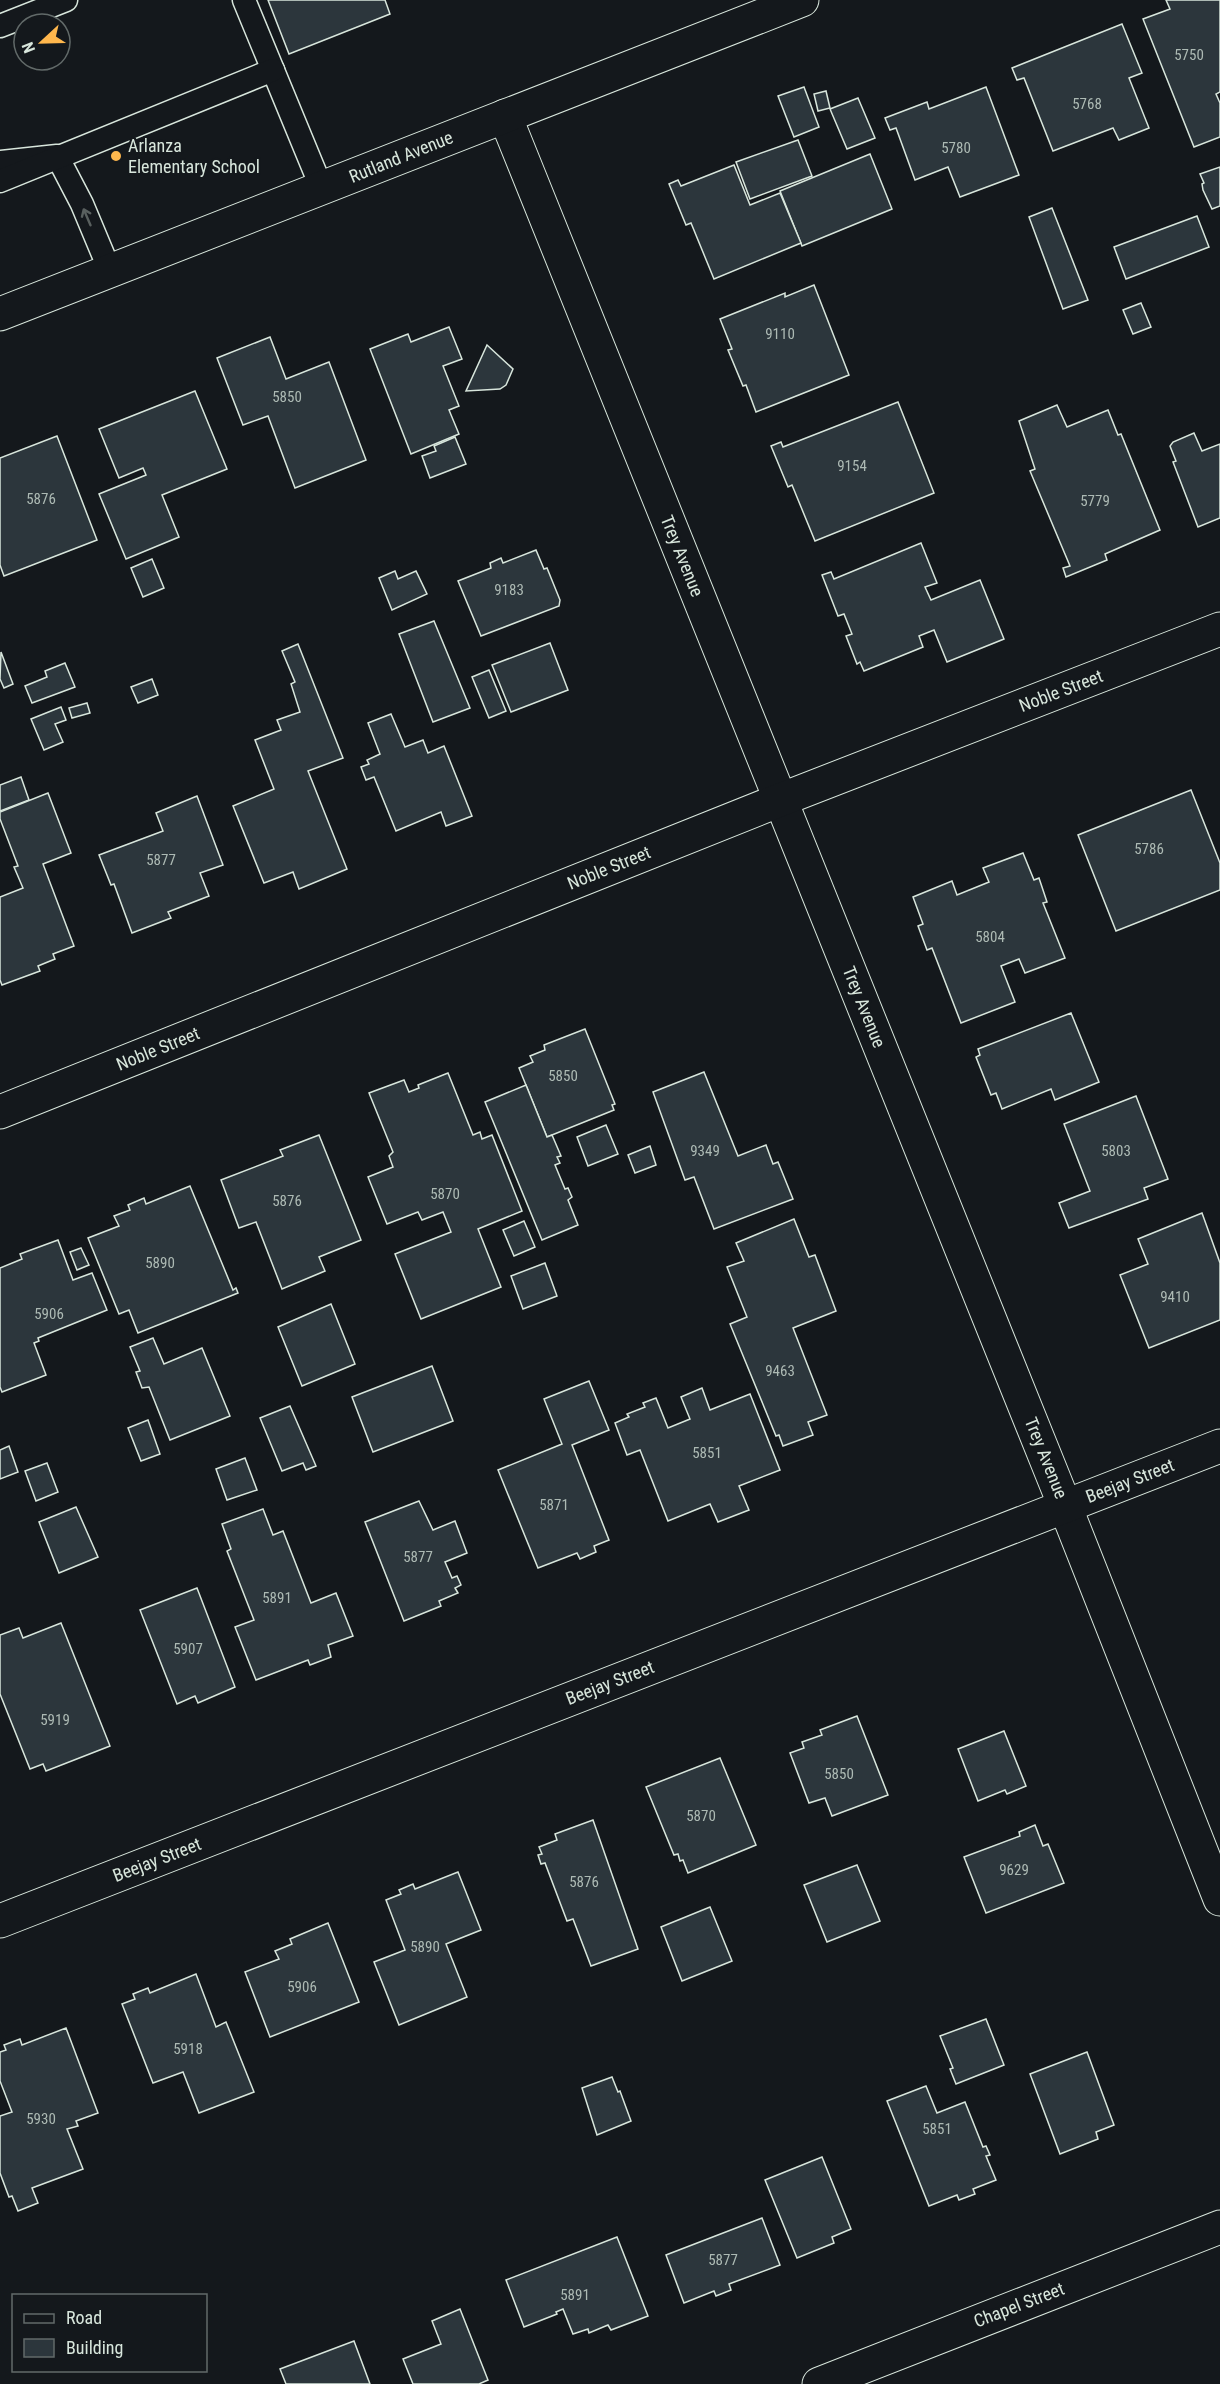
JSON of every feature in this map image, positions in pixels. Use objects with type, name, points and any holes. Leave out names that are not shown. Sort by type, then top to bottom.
[{"type":"street","name":"Rutland Avenue","points":[[0,314],[802,0]]},
{"type":"street","name":"Trey Avenue","points":[[505,116],[1065,1506],[1220,1899]]},
{"type":"street","name":"Noble Street","points":[[0,1112],[780,800],[1220,629]]},
{"type":"street","name":"Beejay Street","points":[[0,1921],[1220,1446]]},
{"type":"street","name":"Chapel Street","points":[[819,2384],[1220,2227]]},
{"type":"lane","points":[[0,26],[66,0]]},
{"type":"lane","points":[[244,0],[322,189]]},
{"type":"lane","points":[[0,181],[273,70]]},
{"type":"lane","points":[[0,162],[57,156]]},
{"type":"lane","points":[[57,156],[82,204],[110,271]]},
{"type":"building","points":[[268,0],[385,0],[390,14],[289,54]]},
{"type":"building","points":[[1166,0],[1220,0],[1220,92],[1216,94],[1220,103],[1220,137],[1194,147],[1143,19],[1170,9]]},
{"type":"building","points":[[1122,24],[1142,73],[1129,78],[1149,128],[1119,140],[1113,128],[1053,151],[1024,78],[1017,80],[1012,68]]},
{"type":"building","points":[[804,87],[819,127],[794,137],[778,96]]},
{"type":"building","points":[[986,87],[1019,175],[960,197],[948,167],[915,180],[896,128],[890,130],[885,118],[927,102],[929,109]]},
{"type":"building","points":[[826,91],[830,108],[818,111],[814,94]]},
{"type":"building","points":[[858,98],[875,138],[847,149],[830,109]]},
{"type":"building","points":[[798,140],[812,176],[750,199],[736,162]]},
{"type":"building","points":[[870,154],[892,209],[802,246],[780,191]]},
{"type":"building","points":[[734,165],[750,205],[780,193],[801,243],[714,279],[691,223],[686,225],[669,184],[678,180],[681,186]]},
{"type":"building","points":[[1220,167],[1220,206],[1212,209],[1203,190],[1202,184],[1204,183],[1200,174]]},
{"type":"building","points":[[1052,208],[1088,300],[1063,309],[1029,217]]},
{"type":"building","points":[[1197,216],[1209,247],[1126,279],[1114,247]]},
{"type":"building","points":[[814,285],[849,375],[756,412],[746,385],[743,386],[728,350],[732,349],[720,319],[785,293],[785,297]]},
{"type":"building","points":[[1141,303],[1151,327],[1133,334],[1123,310]]},
{"type":"building","points":[[449,327],[462,359],[443,366],[459,406],[449,410],[459,434],[411,454],[370,349],[408,334],[411,342]]},
{"type":"building","points":[[270,337],[286,379],[329,362],[366,460],[295,488],[268,416],[243,425],[217,358]]},
{"type":"building","points":[[487,345],[513,369],[506,385],[500,389],[466,391]]},
{"type":"building","points":[[195,391],[227,469],[162,495],[179,537],[126,559],[99,494],[146,475],[143,468],[119,478],[99,429]]},
{"type":"building","points":[[898,402],[934,493],[815,541],[792,485],[788,487],[771,446],[781,442],[783,447]]},
{"type":"building","points":[[1057,405],[1067,427],[1108,410],[1118,435],[1121,434],[1160,530],[1105,554],[1107,560],[1066,577],[1063,568],[1070,566],[1030,471],[1035,469],[1019,421]]},
{"type":"building","points":[[1194,433],[1202,451],[1220,444],[1220,518],[1198,527],[1173,462],[1176,461],[1170,446],[1173,442]]},
{"type":"building","points":[[57,436],[97,540],[4,576],[0,565],[0,458]]},
{"type":"building","points":[[455,437],[466,464],[430,478],[422,456],[436,451],[434,446]]},
{"type":"building","points":[[921,543],[937,583],[925,587],[931,600],[980,580],[1004,639],[947,662],[934,630],[919,636],[923,647],[864,671],[860,662],[857,664],[846,636],[852,634],[844,614],[838,616],[822,575],[831,572],[834,579]]},
{"type":"building","points":[[536,550],[544,569],[547,568],[560,600],[559,606],[481,636],[458,581],[491,568],[490,563],[501,558],[503,563]]},
{"type":"building","points":[[152,559],[164,588],[143,597],[131,568]]},
{"type":"building","points":[[395,571],[398,579],[416,571],[427,594],[392,610],[379,578]]},
{"type":"building","points":[[434,621],[470,708],[433,722],[399,634]]},
{"type":"building","points":[[550,643],[568,690],[511,712],[492,665]]},
{"type":"building","points":[[298,644],[343,758],[308,771],[347,869],[299,889],[293,872],[264,883],[233,806],[274,789],[255,740],[281,730],[277,720],[300,712],[291,684],[295,682],[282,651]]},
{"type":"building","points":[[1,652],[13,684],[4,688],[0,679]]},
{"type":"building","points":[[65,663],[75,687],[32,703],[25,686],[47,677],[45,671]]},
{"type":"building","points":[[489,670],[506,711],[489,718],[472,677]]},
{"type":"building","points":[[152,679],[158,695],[138,703],[131,687]]},
{"type":"building","points":[[87,703],[90,713],[72,718],[69,708]]},
{"type":"building","points":[[61,707],[66,720],[55,724],[63,742],[44,750],[31,719]]},
{"type":"building","points":[[391,714],[405,747],[423,740],[428,753],[444,746],[472,816],[446,826],[441,812],[396,831],[374,777],[366,780],[361,767],[369,764],[367,760],[380,754],[368,723]]},
{"type":"building","points":[[21,777],[29,800],[0,811],[0,785]]},
{"type":"building","points":[[1191,790],[1220,863],[1220,890],[1116,931],[1078,835]]},
{"type":"building","points":[[48,793],[71,853],[43,864],[74,946],[53,954],[55,959],[38,966],[40,971],[2,985],[0,980],[0,897],[23,888],[14,867],[18,866],[0,819],[0,812]]},
{"type":"building","points":[[197,796],[223,865],[200,873],[209,896],[168,912],[171,918],[132,933],[114,884],[111,885],[99,855],[163,831],[156,813]]},
{"type":"building","points":[[1023,853],[1034,880],[1039,878],[1047,902],[1043,903],[1065,958],[1025,973],[1019,959],[1001,966],[1015,1002],[961,1023],[932,948],[927,950],[918,926],[923,924],[913,897],[952,881],[957,895],[989,882],[983,868]]},
{"type":"building","points":[[1071,1013],[1099,1082],[1055,1100],[1051,1089],[1002,1109],[996,1093],[991,1095],[976,1057],[980,1055],[978,1049]]},
{"type":"building","points":[[585,1029],[615,1104],[612,1105],[614,1110],[547,1137],[519,1068],[533,1062],[530,1056],[545,1050],[544,1045]]},
{"type":"building","points":[[704,1072],[738,1156],[766,1145],[773,1164],[778,1162],[793,1199],[714,1229],[694,1177],[685,1180],[653,1092]]},
{"type":"building","points":[[448,1073],[473,1135],[480,1132],[482,1139],[492,1135],[522,1211],[478,1229],[501,1287],[421,1319],[395,1254],[451,1232],[443,1212],[422,1220],[418,1212],[387,1224],[368,1177],[393,1167],[389,1156],[393,1152],[369,1093],[404,1080],[409,1092],[419,1088],[418,1085]]},
{"type":"building","points":[[526,1085],[547,1137],[552,1135],[561,1156],[557,1157],[560,1163],[555,1165],[565,1189],[568,1188],[572,1197],[568,1200],[578,1225],[542,1240],[485,1102]]},
{"type":"building","points":[[1136,1096],[1168,1179],[1144,1188],[1148,1199],[1069,1228],[1059,1203],[1090,1191],[1064,1124]]},
{"type":"building","points":[[606,1125],[618,1154],[588,1166],[577,1137]]},
{"type":"building","points":[[319,1135],[361,1240],[319,1257],[325,1271],[282,1289],[256,1222],[239,1228],[221,1180],[283,1156],[280,1150]]},
{"type":"building","points":[[650,1146],[656,1165],[635,1173],[628,1155]]},
{"type":"building","points":[[190,1186],[233,1290],[236,1288],[238,1293],[138,1333],[129,1310],[119,1314],[88,1238],[119,1226],[114,1216],[130,1210],[128,1205],[144,1198],[146,1204]]},
{"type":"building","points":[[1202,1213],[1220,1263],[1220,1320],[1149,1348],[1120,1275],[1148,1264],[1138,1239]]},
{"type":"building","points":[[794,1219],[809,1257],[815,1255],[836,1311],[793,1328],[827,1415],[808,1422],[813,1435],[783,1446],[779,1435],[776,1436],[730,1324],[747,1317],[727,1267],[744,1261],[736,1243]]},
{"type":"building","points":[[524,1221],[535,1247],[514,1256],[503,1230]]},
{"type":"building","points":[[58,1240],[73,1280],[92,1273],[107,1310],[38,1338],[39,1341],[34,1343],[46,1375],[2,1392],[0,1387],[0,1268],[22,1259],[20,1254]]},
{"type":"building","points":[[81,1248],[89,1265],[77,1270],[70,1252]]},
{"type":"building","points":[[545,1263],[557,1296],[523,1309],[511,1276]]},
{"type":"building","points":[[331,1304],[355,1364],[302,1386],[278,1327]]},
{"type":"building","points":[[153,1338],[164,1364],[202,1348],[230,1416],[170,1440],[149,1387],[142,1388],[136,1372],[140,1371],[130,1347]]},
{"type":"building","points":[[432,1366],[453,1421],[373,1452],[352,1397]]},
{"type":"building","points":[[589,1381],[609,1430],[572,1445],[609,1540],[594,1546],[596,1552],[580,1559],[577,1553],[538,1568],[498,1470],[562,1444],[544,1399]]},
{"type":"building","points":[[702,1388],[710,1410],[750,1394],[780,1470],[739,1486],[749,1510],[718,1522],[710,1504],[668,1521],[640,1450],[627,1455],[615,1423],[629,1417],[627,1414],[645,1407],[643,1403],[656,1398],[668,1428],[690,1419],[681,1397]]},
{"type":"building","points":[[290,1406],[316,1466],[306,1470],[303,1463],[282,1471],[260,1418]]},
{"type":"building","points":[[148,1420],[160,1454],[141,1461],[128,1428]]},
{"type":"building","points":[[9,1446],[18,1472],[0,1479],[0,1450]]},
{"type":"building","points":[[245,1458],[257,1490],[227,1500],[216,1469]]},
{"type":"building","points":[[47,1463],[58,1492],[36,1501],[25,1471]]},
{"type":"building","points":[[419,1501],[433,1530],[455,1521],[467,1553],[445,1562],[452,1578],[457,1576],[461,1585],[455,1588],[458,1593],[439,1601],[441,1606],[404,1621],[365,1522]]},
{"type":"building","points":[[76,1507],[98,1557],[59,1573],[39,1522]]},
{"type":"building","points":[[263,1509],[273,1535],[283,1531],[311,1603],[336,1593],[353,1636],[328,1645],[331,1657],[310,1665],[308,1660],[256,1680],[235,1627],[254,1620],[227,1551],[231,1549],[222,1524]]},
{"type":"building","points":[[197,1588],[235,1687],[198,1703],[195,1696],[177,1704],[140,1610]]},
{"type":"building","points":[[61,1623],[110,1746],[46,1771],[43,1764],[30,1769],[0,1694],[0,1635],[19,1628],[23,1638]]},
{"type":"building","points":[[857,1716],[888,1795],[832,1816],[825,1798],[809,1803],[790,1753],[804,1748],[802,1742],[822,1735],[820,1730]]},
{"type":"building","points":[[1004,1731],[1026,1786],[1007,1794],[1005,1790],[978,1801],[958,1749]]},
{"type":"building","points":[[720,1758],[756,1845],[688,1873],[683,1860],[680,1861],[678,1854],[674,1855],[646,1787]]},
{"type":"building","points":[[593,1820],[638,1949],[591,1966],[573,1919],[567,1921],[545,1863],[541,1864],[538,1855],[542,1854],[539,1847],[557,1840],[555,1834]]},
{"type":"building","points":[[1035,1825],[1043,1846],[1048,1844],[1064,1883],[986,1913],[964,1857],[1020,1836],[1019,1832]]},
{"type":"building","points":[[857,1865],[880,1921],[827,1942],[804,1885]]},
{"type":"building","points":[[458,1872],[481,1930],[446,1944],[467,1997],[399,2025],[374,1962],[405,1950],[386,1900],[401,1894],[399,1890],[413,1884],[415,1889]]},
{"type":"building","points":[[710,1907],[732,1961],[682,1981],[661,1927]]},
{"type":"building","points":[[328,1923],[359,2002],[270,2037],[245,1972],[279,1959],[275,1951],[292,1944],[290,1939]]},
{"type":"building","points":[[196,1974],[216,2027],[226,2022],[254,2092],[199,2113],[183,2072],[153,2083],[122,2004],[135,1999],[133,1994],[148,1988],[150,1993]]},
{"type":"building","points":[[986,2019],[1004,2065],[956,2084],[950,2069],[953,2068],[940,2036]]},
{"type":"building","points":[[66,2028],[98,2113],[76,2121],[78,2126],[67,2129],[83,2169],[32,2188],[38,2203],[18,2211],[12,2196],[9,2197],[0,2173],[0,2116],[12,2112],[0,2081],[0,2052],[6,2050],[4,2045],[20,2039],[22,2045]]},
{"type":"building","points":[[1087,2052],[1114,2125],[1096,2132],[1098,2139],[1060,2154],[1030,2074]]},
{"type":"building","points":[[612,2077],[631,2121],[597,2135],[582,2088]]},
{"type":"building","points":[[926,2086],[937,2113],[965,2102],[983,2147],[986,2146],[990,2155],[986,2156],[996,2180],[973,2189],[975,2194],[959,2200],[957,2195],[929,2206],[887,2101]]},
{"type":"building","points":[[822,2157],[851,2229],[832,2237],[834,2243],[797,2258],[765,2180]]},
{"type":"building","points":[[762,2218],[780,2265],[729,2284],[731,2290],[716,2296],[714,2291],[684,2303],[666,2255]]},
{"type":"building","points":[[617,2237],[648,2316],[611,2330],[608,2325],[589,2333],[588,2329],[573,2334],[563,2309],[556,2312],[557,2314],[524,2327],[506,2280]]},
{"type":"building","points":[[460,2309],[488,2380],[479,2384],[413,2384],[403,2359],[441,2344],[432,2321]]},
{"type":"building","points":[[354,2341],[370,2384],[286,2384],[280,2369]]},
{"type":"place","name":"Arlanza Elementary School","points":[[116,156]]}]
